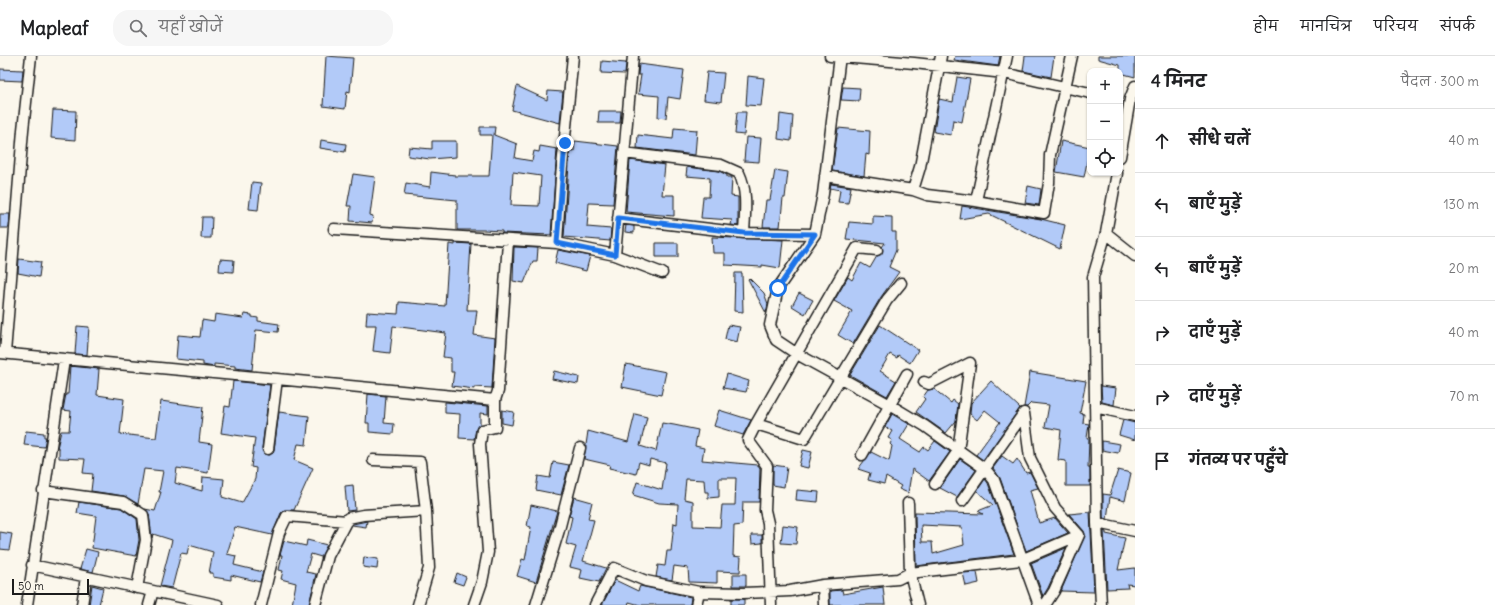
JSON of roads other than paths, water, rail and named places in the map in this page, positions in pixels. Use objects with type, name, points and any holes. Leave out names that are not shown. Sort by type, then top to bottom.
[{"type":"street","points":[[31,56],[3,353],[64,360],[110,362],[136,366],[495,400]]},
{"type":"street","points":[[557,243],[561,177],[573,56]]},
{"type":"street","points":[[615,255],[633,56]]},
{"type":"street","points":[[913,190],[920,167],[941,56]]},
{"type":"street","points":[[976,201],[1007,56]]},
{"type":"street","points":[[825,176],[913,190],[926,195],[976,201],[1044,213],[1049,183],[1050,155],[1072,56]]},
{"type":"street","points":[[1038,605],[994,480],[985,469],[925,426],[797,354],[776,340],[770,325],[778,288],[815,234],[825,176],[836,57],[892,59],[939,67],[1004,73],[1087,92]]},
{"type":"street","points":[[1122,140],[1128,99],[1135,86]]},
{"type":"street","points":[[624,153],[721,166],[739,173],[744,182],[746,194],[744,233]]},
{"type":"street","points":[[1101,605],[1097,523],[1093,277],[1106,234],[1116,176]]},
{"type":"street","points":[[618,218],[744,233],[815,234]]},
{"type":"street","points":[[334,229],[557,243],[615,255],[662,273]]},
{"type":"street","points":[[1106,234],[1135,256]]},
{"type":"street","points":[[474,605],[482,582],[488,552],[480,444],[482,430],[495,427],[495,400],[498,391],[508,241]]},
{"type":"street","points":[[771,605],[768,523],[765,510],[768,466],[748,440],[857,248],[877,250]]},
{"type":"street","points":[[756,424],[804,439],[887,300],[901,283]]},
{"type":"street","points":[[27,605],[43,491],[64,360]]},
{"type":"street","points":[[924,382],[929,384],[970,363],[958,451],[935,484]]},
{"type":"street","points":[[862,455],[907,374]]},
{"type":"street","points":[[268,449],[277,379]]},
{"type":"street","points":[[1095,407],[1135,416]]},
{"type":"street","points":[[962,501],[1024,413],[1030,458],[1055,508],[1079,535]]},
{"type":"street","points":[[536,605],[559,530],[580,448]]},
{"type":"street","points":[[372,460],[420,462],[426,511],[429,568],[418,605]]},
{"type":"street","points":[[43,491],[123,502],[143,515],[146,540],[137,588]]},
{"type":"street","points":[[908,504],[910,573],[918,605]]},
{"type":"street","points":[[315,605],[328,556],[348,518],[363,515],[426,511]]},
{"type":"street","points":[[261,605],[280,533],[287,516],[346,521]]},
{"type":"street","points":[[1097,523],[1135,531]]},
{"type":"street","points":[[595,605],[614,568],[646,581],[699,592],[790,591],[823,585],[898,579],[910,573],[1021,560],[1079,535]]},
{"type":"street","points":[[1045,605],[1054,591],[1079,535]]},
{"type":"street","points":[[32,566],[218,605]]},
{"type":"street","points":[[82,605],[86,577]]},
{"type":"street","points":[[823,585],[824,605]]},
{"type":"street","points":[[149,605],[153,591]]},
{"type":"street","points":[[696,605],[699,592]]}]
